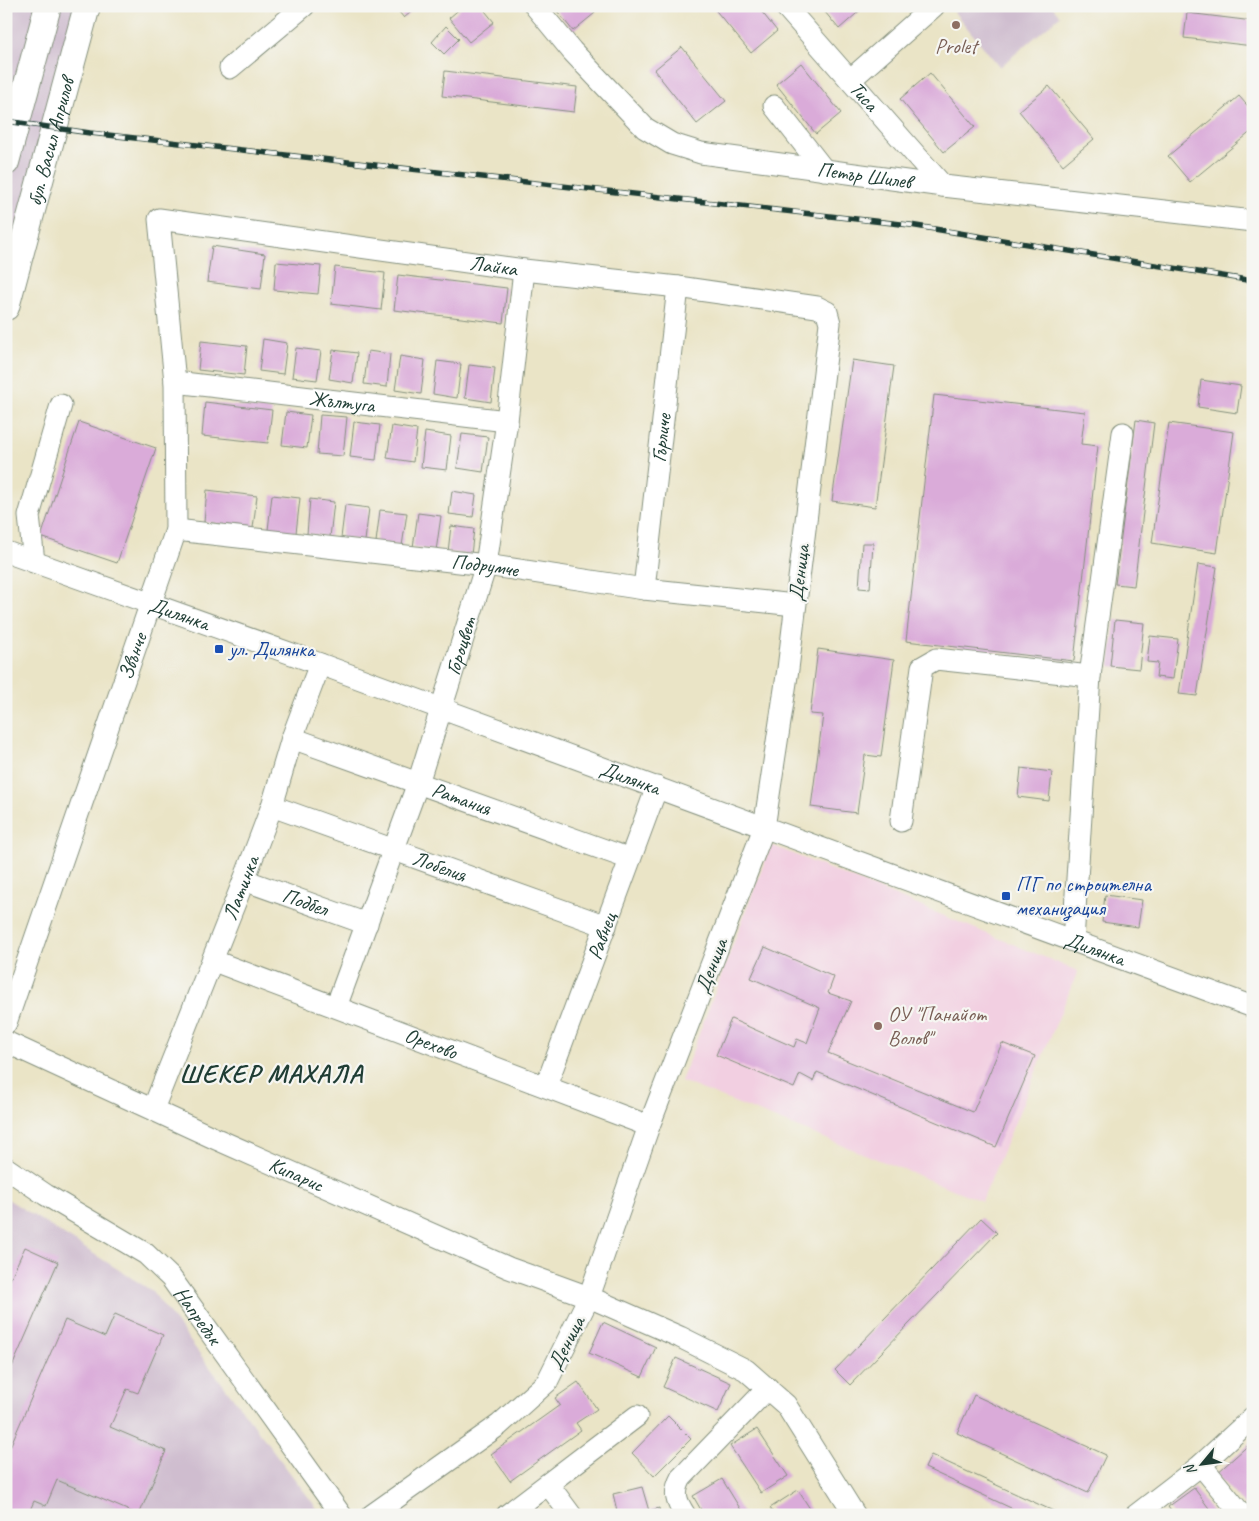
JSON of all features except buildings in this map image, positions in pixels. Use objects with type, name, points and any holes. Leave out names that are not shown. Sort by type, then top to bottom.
[{"type":"main road","name":"бул. Васил Априлов","points":[[6,162],[48,6]]},
{"type":"main road","name":"бул. Васил Априлов","points":[[6,307],[87,6]]},
{"type":"street","points":[[230,68],[304,6]]},
{"type":"street","name":"Петър Шилев","points":[[535,6],[572,51],[645,128],[672,144],[700,153],[943,186],[1253,221]]},
{"type":"street","points":[[850,80],[934,6]]},
{"type":"street","name":"Тиса","points":[[787,7],[943,186]]},
{"type":"street","points":[[774,106],[824,170]]},
{"type":"street","name":"Лайка","points":[[159,218],[524,270],[678,287],[817,307],[827,312]]},
{"type":"street","name":"Звънче","points":[[6,1022],[176,530],[175,382],[159,218]]},
{"type":"street","name":"Гороцвет","points":[[336,1007],[418,783],[486,565],[507,421],[524,270]]},
{"type":"street","name":"Гърличе","points":[[644,589],[678,287]]},
{"type":"street","name":"Деница","points":[[372,1515],[499,1424],[546,1382],[590,1297],[649,1126],[764,828],[788,669],[794,605],[830,323],[827,312]]},
{"type":"street","name":"Жълтуга","points":[[175,382],[507,421]]},
{"type":"street","points":[[34,562],[29,516],[62,405]]},
{"type":"street","points":[[1073,941],[1090,676],[1123,434]]},
{"type":"street","name":"Подрумче","points":[[176,530],[486,565],[644,589],[794,605]]},
{"type":"street","name":"Дилянка","points":[[6,552],[320,664],[1253,1007]]},
{"type":"street","points":[[901,821],[922,667],[936,659],[1090,676]]},
{"type":"street","name":"Латинка","points":[[152,1110],[214,961],[272,806],[292,738],[320,664]]},
{"type":"street","name":"Ратания","points":[[292,738],[630,859]]},
{"type":"street","name":"Равнец","points":[[546,1086],[656,787]]},
{"type":"street","name":"Лобелия","points":[[272,806],[606,926]]},
{"type":"street","name":"Подбел","points":[[244,880],[367,924]]},
{"type":"street","name":"Орехово","points":[[214,961],[649,1126]]},
{"type":"street","name":"Кипарис","points":[[6,1042],[152,1110],[509,1268],[590,1297],[680,1337],[746,1370],[786,1405],[855,1515]]},
{"type":"street","name":"Напредък","points":[[6,1168],[46,1195],[146,1254],[171,1278],[341,1515]]},
{"type":"street","points":[[685,1515],[677,1502],[675,1489],[680,1478],[768,1388]]},
{"type":"street","points":[[507,1515],[637,1416]]},
{"type":"street","points":[[1136,1515],[1201,1465],[1253,1417]]},
{"type":"street","points":[[1201,1465],[1242,1515]]},
{"type":"street","points":[[548,1484],[572,1515]]},
{"type":"shaded area","points":[[6,6],[95,6],[6,334]]},
{"type":"shaded area","points":[[960,6],[1052,6],[1060,16],[1000,67],[954,12]]},
{"type":"shaded area","name":"ОУ \"Панайот Волов\"","points":[[771,845],[1078,971],[982,1201],[681,1081]]},
{"type":"shaded area","points":[[6,1198],[152,1291],[322,1515],[6,1515]]},
{"type":"railway","points":[[6,121],[90,133],[910,225],[1253,281]]},
{"type":"place","name":"Prolet","points":[[956,25]]},
{"type":"place","name":"ул. Дилянка","points":[[219,649]]},
{"type":"place","name":"ПГ по строителна механизация","points":[[1006,896]]},
{"type":"place","name":"ОУ \"Панайот Волов\"","points":[[878,1026]]},
{"type":"district","name":"ШЕКЕР МАХАЛА","points":[[271,1073]]}]
